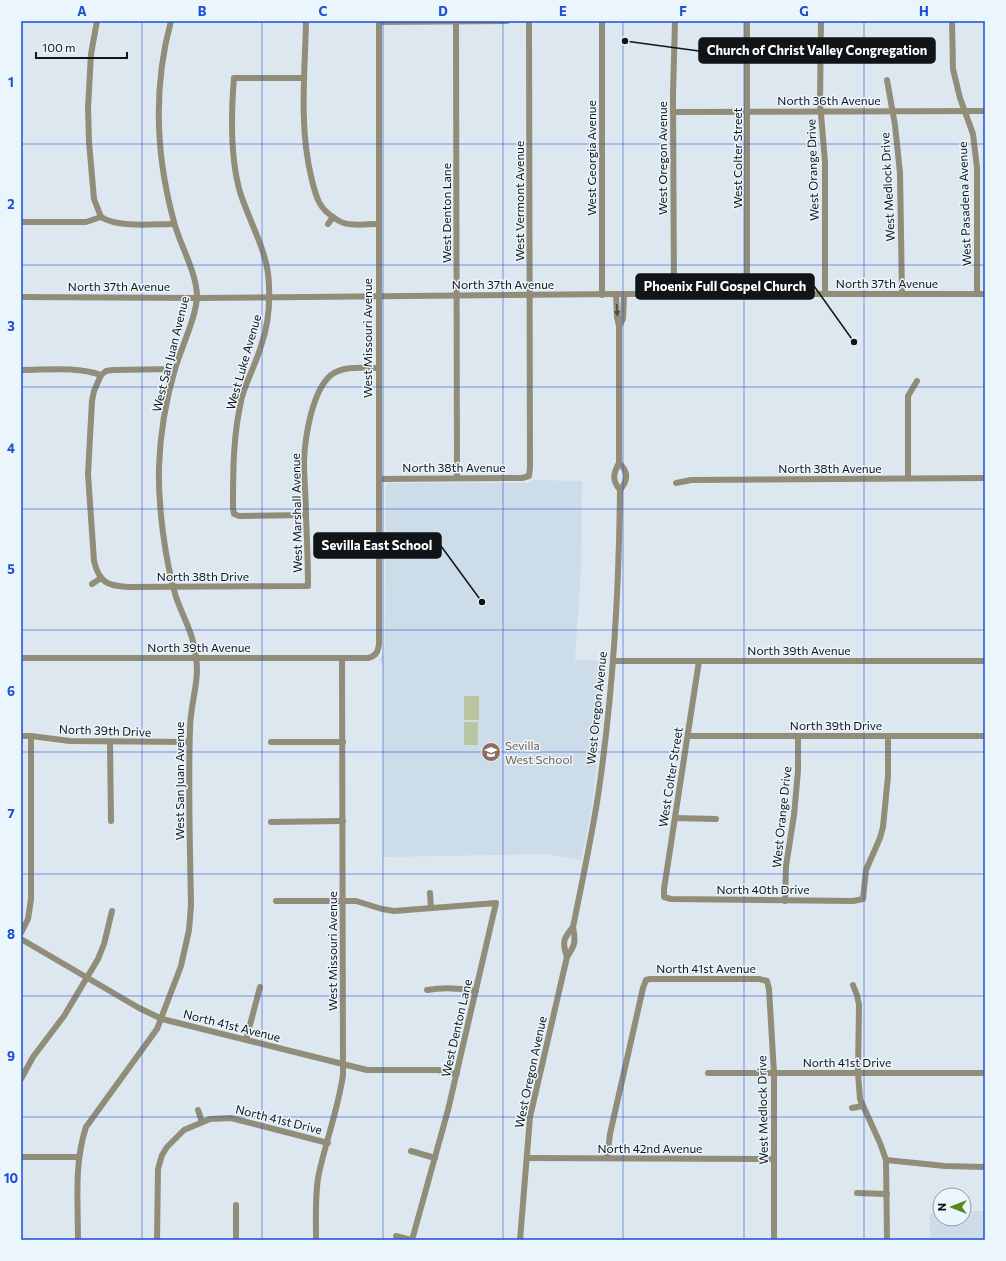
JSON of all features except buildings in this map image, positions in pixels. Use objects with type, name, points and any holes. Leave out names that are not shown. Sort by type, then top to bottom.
[{"type":"street","points":[[97,21],[91,54],[88,108],[89,142],[94,199],[102,217],[107,221],[118,224],[174,224]]},
{"type":"street","name":"West San Juan Avenue","points":[[78,1240],[78,1157],[81,1141],[86,1127],[157,1029],[181,966],[189,930],[189,742],[190,718],[196,690],[197,659],[193,639],[176,597],[168,560],[164,533],[159,468],[160,443],[175,369],[194,313],[197,298],[196,286],[174,224],[162,167],[158,123],[158,96],[160,67],[171,21]]},
{"type":"street","points":[[306,21],[304,134],[307,160],[314,187],[320,203],[333,217],[351,224],[378,224]]},
{"type":"street","points":[[378,21],[507,21]]},
{"type":"street","name":"West Missouri Avenue","points":[[376,654],[379,644],[378,21]]},
{"type":"street","name":"West Denton Lane","points":[[456,21],[457,478]]},
{"type":"street","name":"West Vermont Avenue","points":[[529,21],[529,476]]},
{"type":"street","name":"West Georgia Avenue","points":[[602,21],[602,295]]},
{"type":"street","name":"West Oregon Avenue","points":[[674,21],[674,295]]},
{"type":"street","name":"West Colter Street","points":[[748,21],[748,295]]},
{"type":"street","name":"West Orange Drive","points":[[821,21],[821,112],[825,162],[825,294]]},
{"type":"street","name":"West Pasadena Avenue","points":[[952,21],[953,69],[956,83],[973,134],[977,168],[977,294]]},
{"type":"street","name":"West Luke Avenue","points":[[304,78],[234,78],[232,129],[235,166],[240,190],[247,214],[265,256],[269,275],[268,322],[261,348],[247,381],[239,411],[234,456],[234,514],[239,516],[306,515]]},
{"type":"street","name":"West Medlock Drive","points":[[887,80],[893,111],[900,173],[902,294]]},
{"type":"street","name":"North 36th Avenue","points":[[673,112],[985,111]]},
{"type":"street","points":[[21,222],[86,222],[102,217]]},
{"type":"street","points":[[328,224],[333,217]]},
{"type":"street","name":"North 37th Avenue","points":[[21,297],[197,298],[616,294],[985,294]]},
{"type":"street","name":"West Oregon Avenue","points":[[520,1240],[530,1117],[567,957],[574,947],[576,939],[573,927],[598,796],[613,661],[618,576],[620,490],[614,480],[614,473],[619,463],[619,326],[616,294]]},
{"type":"street","name":"West Oregon Avenue","points":[[619,326],[623,319],[624,295]]},
{"type":"street","points":[[328,368],[332,374],[351,368],[378,368]]},
{"type":"street","points":[[21,370],[78,369],[89,370],[101,375]]},
{"type":"street","points":[[92,584],[101,578],[96,570],[94,561],[88,474],[92,401],[94,391],[101,375],[106,371],[175,369]]},
{"type":"street","name":"West Marshall Avenue","points":[[308,586],[304,461],[314,406],[320,390],[332,374]]},
{"type":"street","points":[[908,478],[908,396],[917,381]]},
{"type":"street","name":"West Oregon Avenue","points":[[619,463],[623,467],[626,477],[626,481],[620,490]]},
{"type":"street","name":"North 38th Avenue","points":[[379,479],[522,478],[529,476]]},
{"type":"street","name":"North 38th Avenue","points":[[676,483],[691,480],[985,478]]},
{"type":"street","name":"North 38th Drive","points":[[101,578],[106,583],[114,586],[308,586]]},
{"type":"street","name":"North 39th Avenue","points":[[21,658],[368,658],[376,654]]},
{"type":"street","name":"West Missouri Avenue","points":[[316,1240],[317,1186],[341,1091],[343,1065],[342,658]]},
{"type":"street","name":"North 39th Avenue","points":[[613,661],[985,661]]},
{"type":"street","name":"West Colter Street","points":[[664,897],[699,661]]},
{"type":"street","name":"North 39th Drive","points":[[21,736],[70,741],[189,742]]},
{"type":"street","points":[[21,933],[28,919],[32,900],[31,736]]},
{"type":"street","name":"North 39th Drive","points":[[688,736],[985,736]]},
{"type":"street","name":"West Orange Drive","points":[[785,901],[786,866],[794,815],[798,771],[798,736]]},
{"type":"street","name":"North 40th Drive","points":[[664,897],[671,900],[853,901],[863,899],[866,870],[880,838],[883,827],[888,776],[888,736]]},
{"type":"street","points":[[110,742],[111,821]]},
{"type":"street","points":[[271,742],[343,742]]},
{"type":"street","points":[[675,818],[716,819]]},
{"type":"street","points":[[271,822],[343,821]]},
{"type":"street","points":[[276,901],[360,901],[389,911],[431,908],[430,893]]},
{"type":"street","name":"West Denton Lane","points":[[396,1236],[411,1240],[435,1158],[457,1074],[496,902],[431,908]]},
{"type":"street","points":[[21,1079],[33,1057],[64,1016],[98,959],[104,944],[112,911]]},
{"type":"street","name":"West Oregon Avenue","points":[[567,957],[563,944],[565,936],[573,927]]},
{"type":"street","name":"North 41st Avenue","points":[[21,940],[162,1019],[343,1065],[374,1071],[438,1070],[457,1074]]},
{"type":"street","name":"North 41st Avenue","points":[[607,1158],[610,1134],[646,980],[759,979],[767,981]]},
{"type":"street","name":"West Medlock Drive","points":[[767,981],[770,989],[774,1073],[774,1240]]},
{"type":"street","points":[[853,985],[857,995],[858,1005],[858,1073],[860,1099],[886,1160],[887,1240]]},
{"type":"street","points":[[246,1040],[260,987]]},
{"type":"street","points":[[427,990],[436,988],[476,991]]},
{"type":"street","name":"North 41st Drive","points":[[708,1073],[985,1073]]},
{"type":"street","points":[[852,1108],[862,1106]]},
{"type":"street","points":[[198,1110],[202,1122]]},
{"type":"street","name":"North 41st Drive","points":[[157,1240],[158,1169],[162,1155],[167,1147],[184,1130],[210,1119],[231,1118],[328,1143]]},
{"type":"street","points":[[411,1151],[435,1158]]},
{"type":"street","points":[[21,1157],[78,1157]]},
{"type":"street","name":"North 42nd Avenue","points":[[527,1158],[774,1159]]},
{"type":"street","points":[[886,1160],[945,1166],[985,1167]]},
{"type":"street","points":[[857,1193],[887,1194]]},
{"type":"street","points":[[236,1205],[236,1240]]},
{"type":"shaded area","points":[[533,480],[582,481],[581,570],[575,660],[607,661],[596,771],[590,816],[581,860],[547,854],[383,857],[383,666],[379,660],[384,653],[385,647],[386,485],[389,483],[529,483]]},
{"type":"shaded area","points":[[972,1211],[985,1211],[985,1240],[930,1240],[930,1215],[932,1213],[932,1227],[972,1227]]},
{"type":"green space","points":[[464,696],[479,696],[479,720],[464,720]]},
{"type":"green space","points":[[464,722],[478,722],[478,745],[464,745]]},
{"type":"place","name":"Church of Christ Valley Congregation","points":[[625,41]]},
{"type":"place","name":"Phoenix Full Gospel Church","points":[[854,342]]},
{"type":"place","name":"Sevilla East School","points":[[482,602]]},
{"type":"place","name":"Sevilla West School","points":[[491,752]]}]
